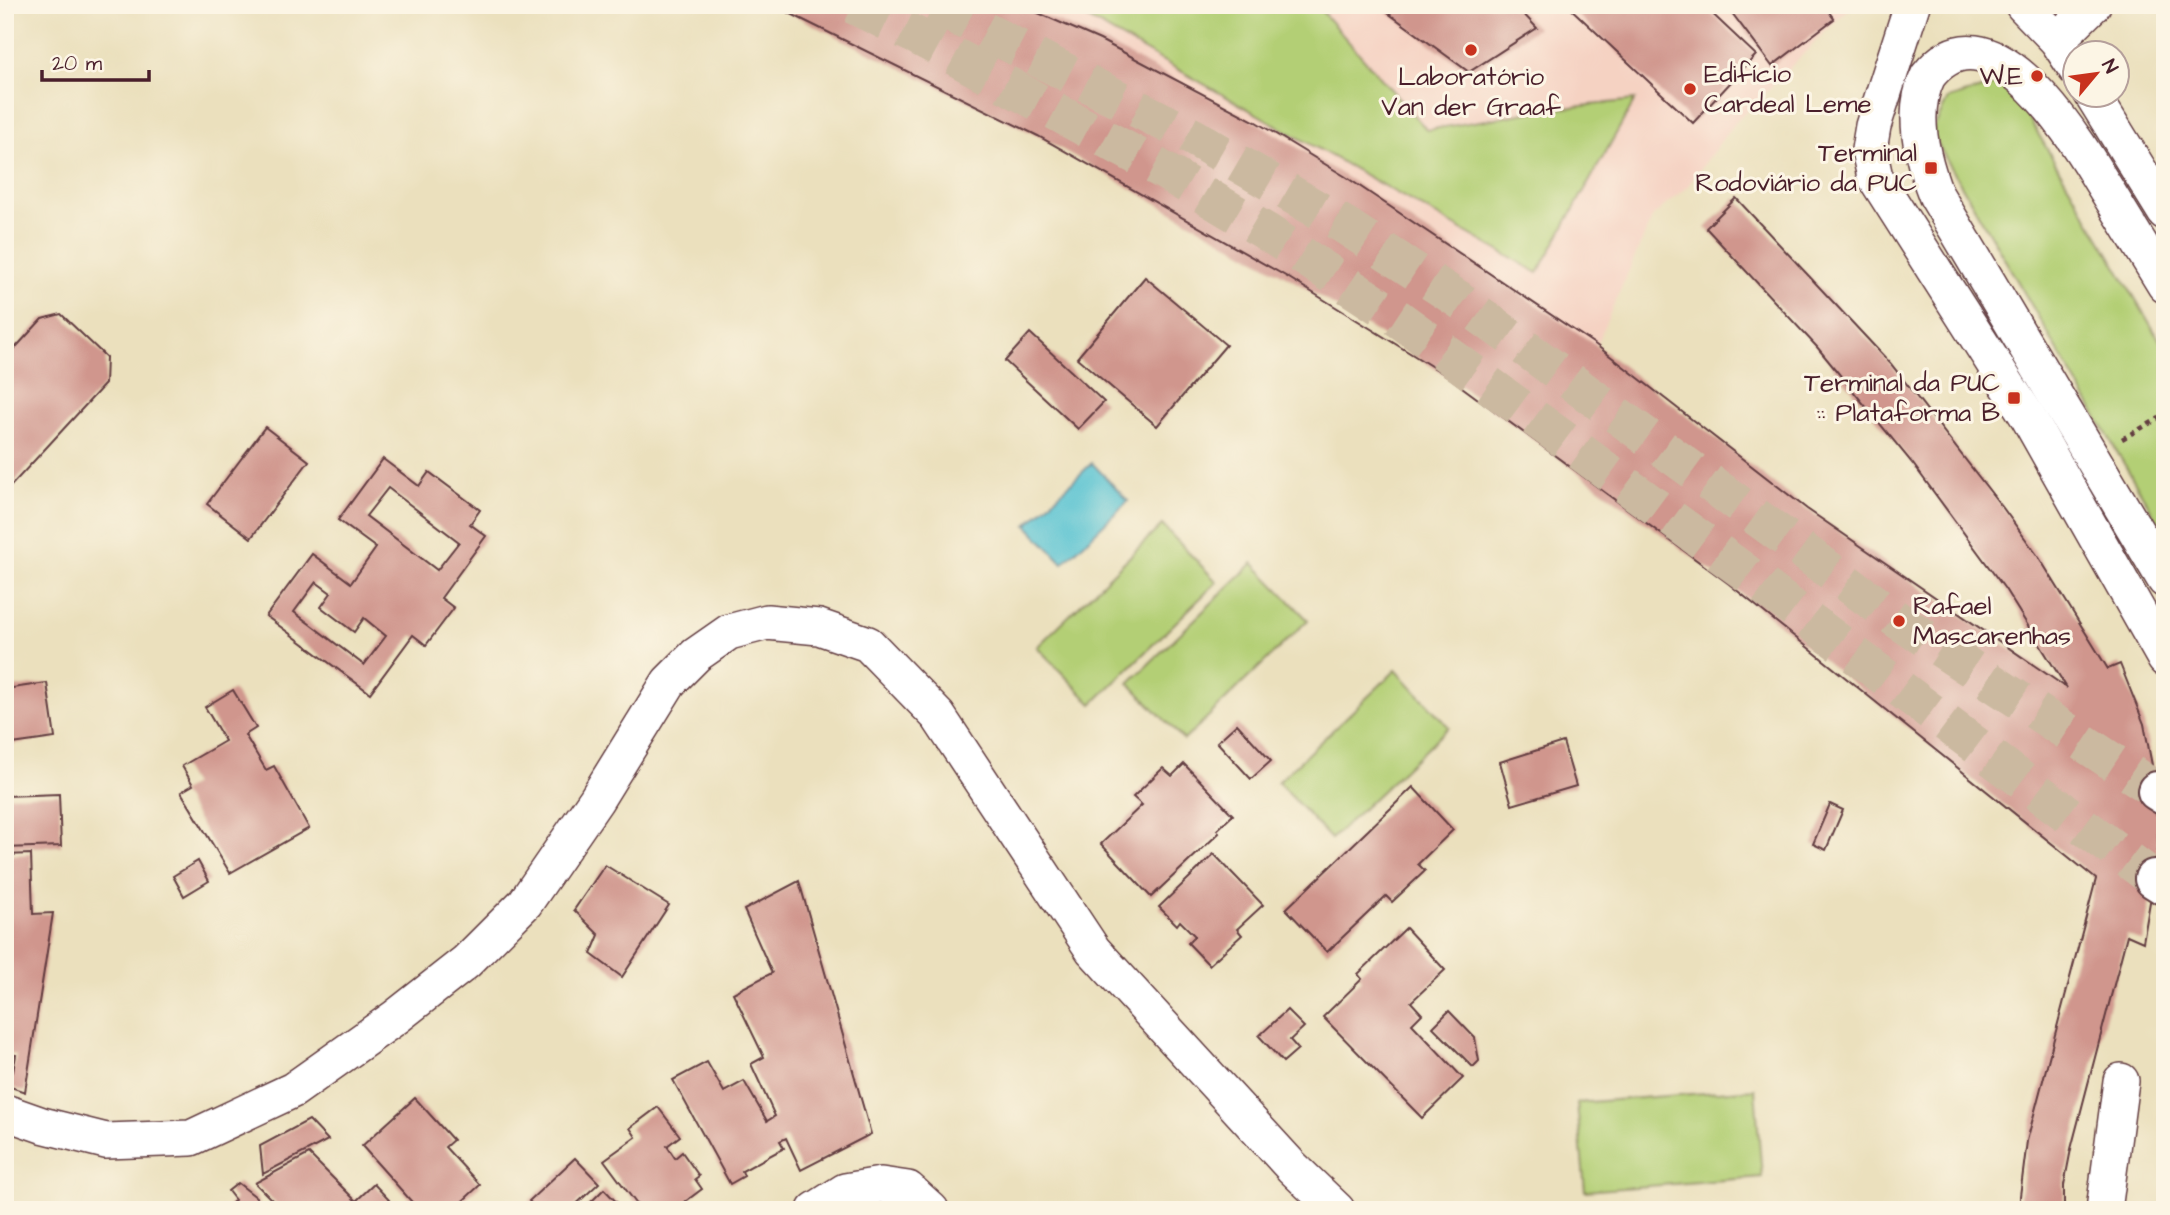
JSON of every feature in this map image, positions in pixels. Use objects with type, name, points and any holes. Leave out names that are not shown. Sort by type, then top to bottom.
[{"type":"street","points":[[1912,5],[1873,126],[1869,150],[1875,177],[2028,417],[2165,659]]},
{"type":"street","points":[[2062,48],[2042,17],[2093,5]]},
{"type":"street","points":[[2165,285],[2035,75],[2001,45],[1980,37],[1969,37],[1944,51],[1927,78],[1920,117],[1919,142],[1936,195],[2165,580]]},
{"type":"street","points":[[2101,108],[2165,212]]},
{"type":"street","points":[[5,1112],[42,1125],[106,1140],[191,1138],[293,1090],[396,1017],[486,942],[525,903],[596,800],[669,682],[696,656],[729,632],[767,622],[819,626],[868,644],[886,662],[938,716],[1093,950],[1292,1167],[1337,1210]]},
{"type":"street","points":[[2104,1210],[2121,1081]]},
{"type":"street","points":[[815,1210],[845,1191],[881,1185],[920,1199]]},
{"type":"shaded area","points":[[1020,5],[1852,5],[1732,126],[1688,186],[1653,216],[1596,345],[1346,177],[1256,122]]},
{"type":"green space","points":[[1064,5],[1316,5],[1427,130],[1538,111],[1635,100],[1538,273]]},
{"type":"green space","points":[[2007,81],[2165,349],[2165,534],[1931,133],[1948,99]]},
{"type":"green space","points":[[1162,525],[1217,582],[1092,704],[1037,647]]},
{"type":"green space","points":[[1253,563],[1308,620],[1184,740],[1129,683]]},
{"type":"green space","points":[[1396,670],[1449,727],[1331,839],[1278,782]]},
{"type":"green space","points":[[1755,1089],[1762,1177],[1585,1191],[1577,1103]]},
{"type":"water","points":[[1092,463],[1128,501],[1063,563],[1027,525]]},
{"type":"building","points":[[773,5],[1020,5],[1100,40],[1256,122],[1346,177],[1596,345],[1807,509],[2067,688],[2005,589],[1913,464],[1817,347],[1706,228],[1736,198],[1891,364],[2003,508],[2040,559],[2108,669],[2120,664],[2144,724],[2157,791],[2158,847],[2154,879],[2143,942],[2127,935],[2071,1149],[2064,1185],[2064,1210],[2020,1210],[2020,1196],[2027,1141],[2096,879],[1729,584],[1447,376],[1289,278],[1038,136]]},
{"type":"building","name":"Laboratório Van der Graaf","points":[[1377,5],[1515,5],[1537,28],[1469,72]]},
{"type":"building","name":"Edifício Cardeal Leme","points":[[1567,5],[1703,5],[1756,55],[1693,123]]},
{"type":"building","points":[[1726,5],[1824,5],[1834,19],[1772,66]]},
{"type":"building","points":[[1145,277],[1226,345],[1157,426],[1077,358]]},
{"type":"building","points":[[61,314],[106,357],[105,384],[9,488],[5,488],[5,359],[42,319]]},
{"type":"building","points":[[1030,333],[1104,402],[1078,429],[1005,361]]},
{"type":"building","points":[[265,427],[309,461],[251,538],[207,504]]},
{"type":"building","points":[[383,459],[419,486],[429,472],[480,510],[470,524],[486,536],[441,598],[454,608],[426,645],[413,635],[370,693],[266,616],[312,554],[351,583],[376,548],[338,520]],"holes":[[[388,488],[459,542],[437,570],[366,516]],[[316,582],[331,593],[321,607],[354,632],[364,618],[386,636],[364,665],[294,612]]]},
{"type":"building","points":[[47,683],[55,738],[5,745],[5,689]]},
{"type":"building","points":[[233,690],[256,728],[245,735],[266,770],[274,766],[309,828],[230,873],[181,792],[193,785],[182,766],[225,741],[205,707]]},
{"type":"building","points":[[1237,724],[1271,761],[1251,779],[1217,742]]},
{"type":"building","points":[[1563,742],[1576,786],[1512,805],[1500,762]]},
{"type":"building","points":[[1184,764],[1233,815],[1217,830],[1219,833],[1151,897],[1101,844],[1142,805],[1133,797],[1163,768],[1172,776]]},
{"type":"building","points":[[1413,787],[1453,830],[1418,864],[1425,871],[1392,902],[1386,896],[1327,952],[1286,909]]},
{"type":"building","points":[[59,794],[61,846],[5,848],[5,796]]},
{"type":"building","points":[[1830,804],[1843,810],[1826,850],[1813,844]]},
{"type":"building","points":[[31,854],[33,914],[53,913],[25,1092],[5,1085],[5,1070],[13,1072],[16,1055],[5,1053],[5,855]]},
{"type":"building","points":[[1214,854],[1263,905],[1237,929],[1242,935],[1209,965],[1188,943],[1195,936],[1180,921],[1177,925],[1159,907]]},
{"type":"building","points":[[198,861],[209,881],[184,896],[173,876]]},
{"type":"building","points":[[605,865],[669,905],[622,977],[591,954],[599,935],[574,910]]},
{"type":"building","points":[[799,881],[871,1134],[801,1170],[786,1138],[780,1141],[784,1148],[742,1171],[744,1176],[730,1184],[673,1080],[707,1062],[724,1092],[744,1081],[767,1121],[775,1116],[751,1064],[764,1057],[733,993],[772,973],[744,910]]},
{"type":"building","points":[[1406,928],[1445,970],[1411,1002],[1422,1014],[1412,1024],[1463,1078],[1422,1118],[1323,1017],[1362,979],[1358,974]]},
{"type":"building","points":[[1287,1010],[1304,1027],[1290,1040],[1298,1049],[1283,1062],[1259,1036]]},
{"type":"building","points":[[1449,1011],[1475,1038],[1479,1061],[1473,1067],[1433,1027]]},
{"type":"building","points":[[415,1098],[453,1140],[445,1147],[480,1185],[453,1210],[419,1210],[362,1146]]},
{"type":"building","points":[[658,1107],[680,1136],[667,1146],[675,1158],[682,1152],[699,1176],[695,1179],[702,1189],[674,1210],[641,1210],[604,1160],[636,1137],[630,1128]]},
{"type":"building","points":[[309,1120],[328,1140],[263,1174],[260,1146]]},
{"type":"building","points":[[309,1154],[356,1201],[374,1184],[389,1200],[379,1210],[282,1210],[255,1183]]},
{"type":"building","points":[[575,1158],[599,1183],[570,1210],[537,1210],[529,1201]]},
{"type":"building","points":[[238,1183],[256,1197],[261,1210],[225,1210],[235,1200],[228,1191]]},
{"type":"building","points":[[604,1189],[624,1210],[583,1210]]},
{"type":"tunnel","points":[[853,5],[919,37],[1159,168],[1265,231],[1399,319],[1742,570],[2154,879]]},
{"type":"tunnel","points":[[934,5],[1193,137],[1344,225],[1458,299],[1899,621],[2157,791]]},
{"type":"place","name":"Laboratório Van der Graaf","points":[[1471,50]]},
{"type":"place","name":"W.E","points":[[2037,76]]},
{"type":"place","name":"Edifício Cardeal Leme","points":[[1690,89]]},
{"type":"place","name":"Terminal Rodoviário da PUC","points":[[1931,168]]},
{"type":"place","name":"Terminal da PUC :: Plataforma B","points":[[2014,398]]},
{"type":"place","name":"Rafael Mascarenhas","points":[[1899,621]]}]
